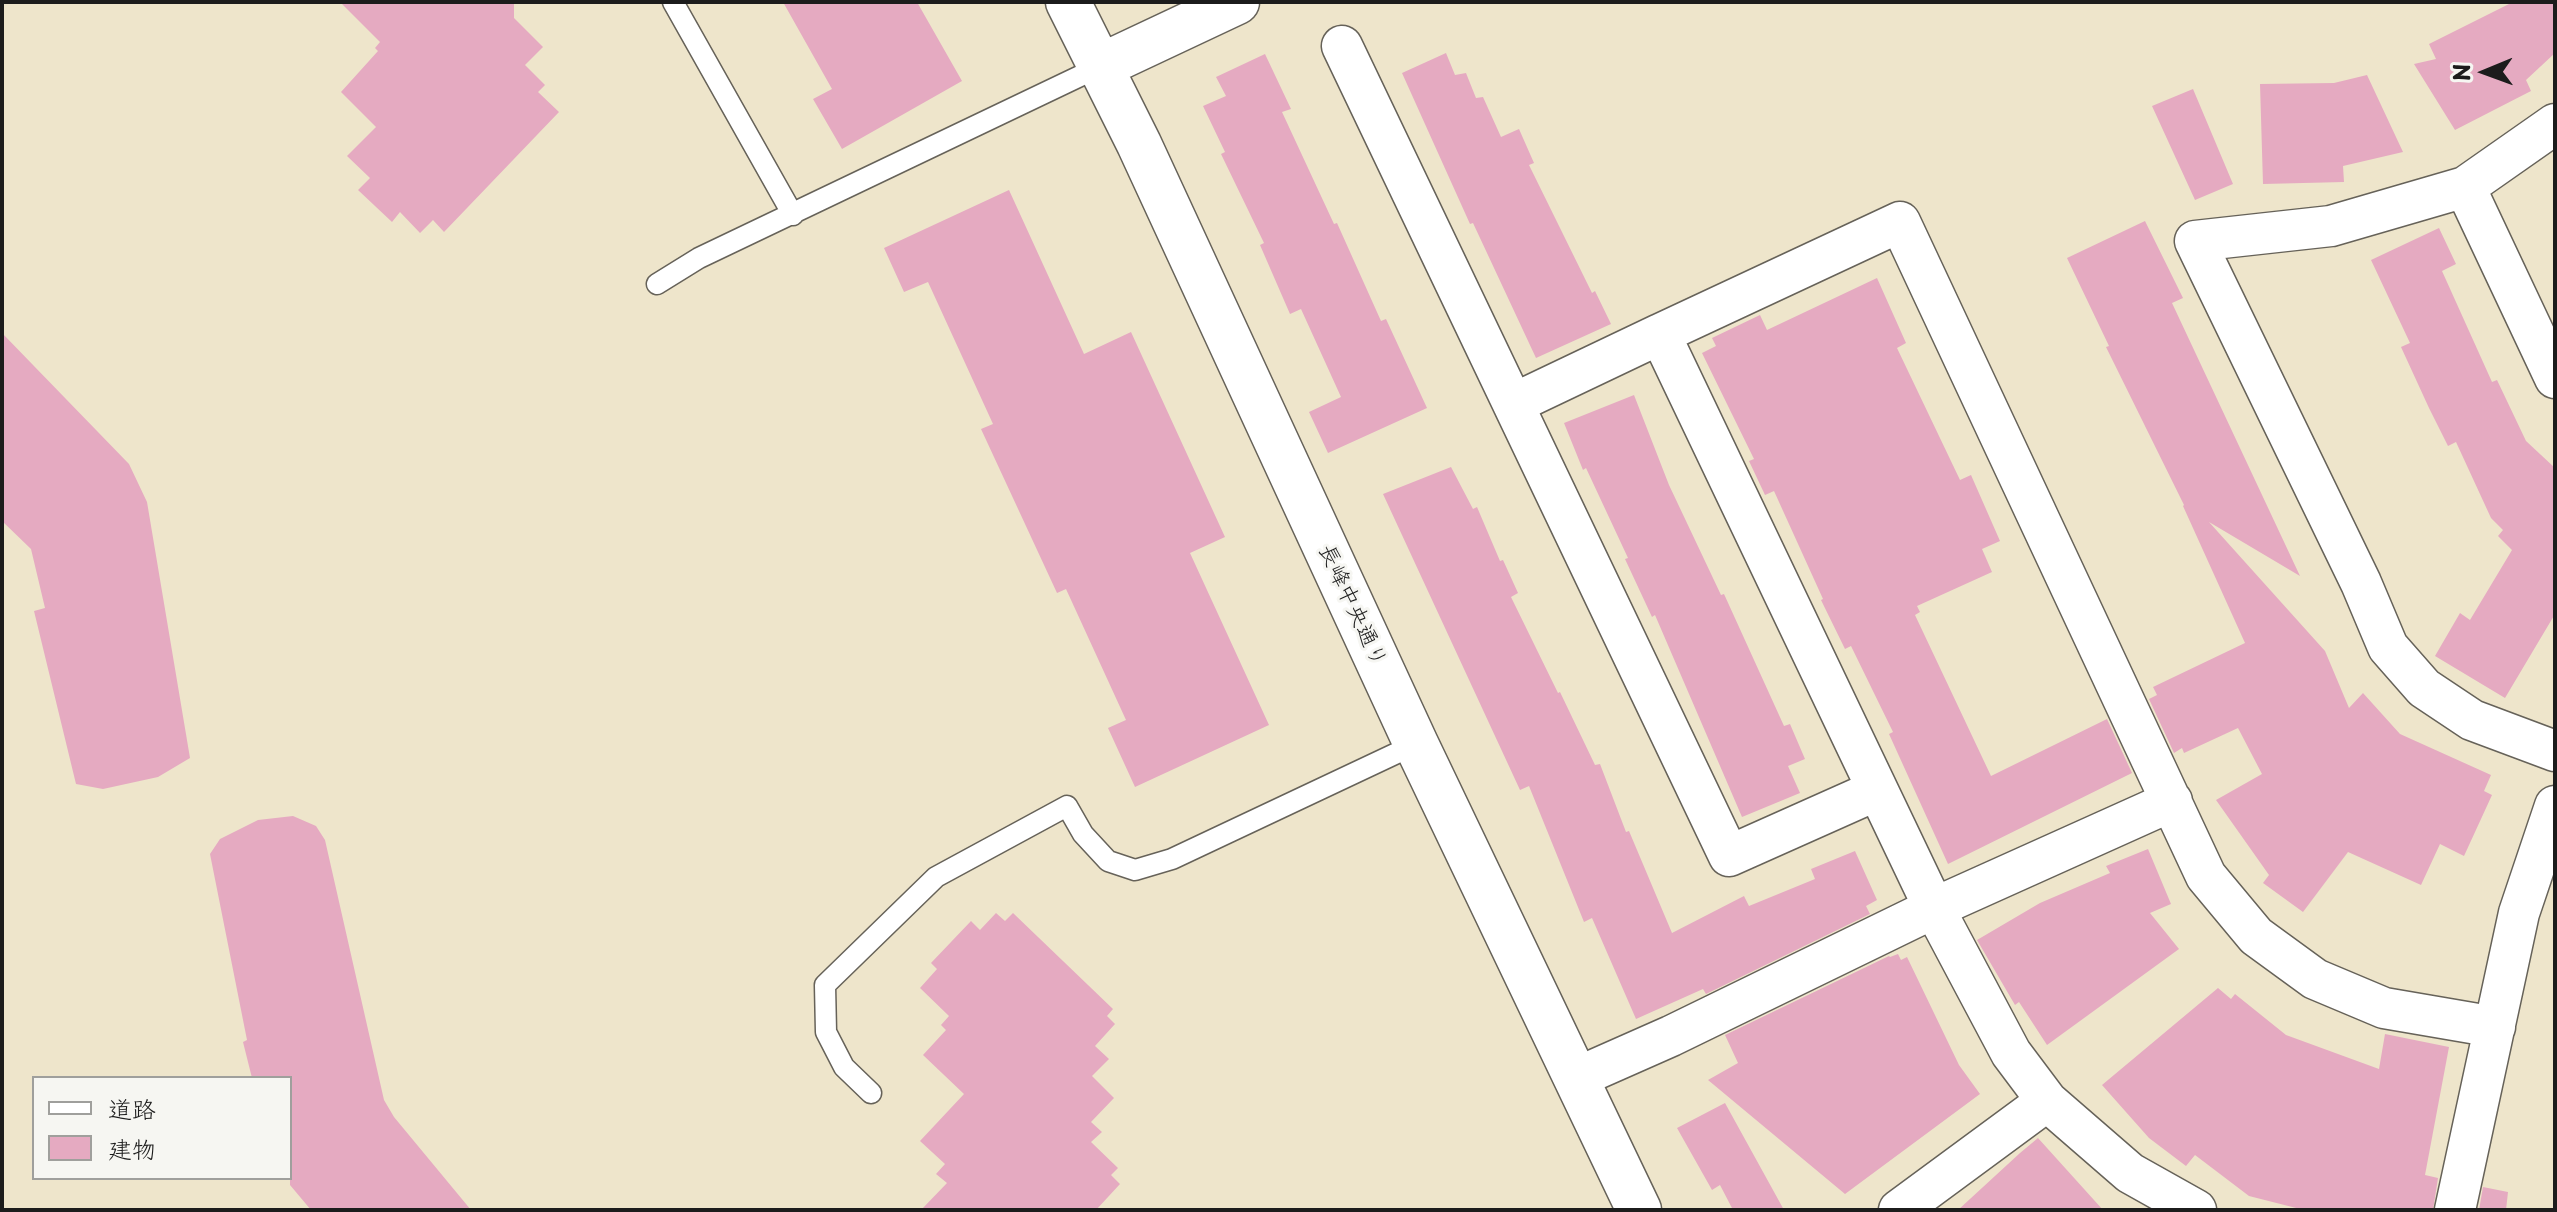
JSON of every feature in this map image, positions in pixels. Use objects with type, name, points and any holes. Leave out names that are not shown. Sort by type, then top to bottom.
[{"type":"street","name":"長峰中央通り","points":[[1068,2],[1101,66],[1416,744],[1639,1210]]},
{"type":"street","points":[[1101,66],[1212,7]]},
{"type":"street","points":[[1342,46],[1729,856],[1877,790]]},
{"type":"street","points":[[2555,124],[2465,187],[2331,226],[2195,241],[2361,583],[2388,647],[2424,688],[2472,720],[2555,751]]},
{"type":"street","points":[[2465,187],[2555,378]]},
{"type":"street","points":[[1513,404],[1900,222],[2206,876],[2256,936],[2315,979],[2384,1008],[2495,1027]]},
{"type":"street","points":[[1660,334],[1934,908],[2011,1053],[2047,1101],[2130,1173],[2196,1210]]},
{"type":"street","points":[[1576,1078],[1671,1036],[1934,908],[2172,801]]},
{"type":"street","points":[[2455,1210],[2519,913],[2555,806]]},
{"type":"street","points":[[1899,1210],[2047,1101]]},
{"type":"lane","points":[[673,2],[793,215]]},
{"type":"lane","points":[[657,284],[699,258],[1101,66]]},
{"type":"lane","points":[[871,1093],[844,1067],[826,1032],[825,985],[936,877],[1067,806],[1083,834],[1108,861],[1135,870],[1172,859],[1416,744]]},
{"type":"building","points":[[340,2],[514,2],[514,18],[543,47],[525,65],[545,85],[538,92],[559,112],[444,232],[433,220],[420,233],[400,212],[392,222],[358,190],[370,178],[347,156],[376,127],[341,92],[378,51],[375,48],[380,42]]},
{"type":"building","points":[[783,2],[917,2],[962,81],[842,149],[813,99],[832,89]]},
{"type":"building","points":[[2513,2],[2555,2],[2555,53],[2526,80],[2531,91],[2455,130],[2414,64],[2436,59],[2429,44]]},
{"type":"building","points":[[1446,53],[1455,75],[1466,73],[1476,98],[1483,97],[1501,137],[1519,129],[1534,163],[1529,165],[1592,293],[1595,291],[1611,324],[1536,358],[1473,223],[1470,224],[1402,73]]},
{"type":"building","points":[[1265,54],[1291,109],[1282,112],[1381,321],[1386,319],[1427,408],[1328,453],[1309,412],[1341,397],[1301,309],[1290,314],[1260,245],[1264,243],[1221,154],[1225,152],[1203,106],[1226,96],[1216,77]]},
{"type":"building","points":[[2367,75],[2403,152],[2343,166],[2344,182],[2263,184],[2260,84],[2334,83]]},
{"type":"building","points":[[2193,89],[2233,184],[2195,200],[2152,106]]},
{"type":"building","points":[[1009,190],[1084,354],[1131,332],[1225,537],[1190,553],[1269,725],[1135,787],[1108,728],[1126,720],[1066,589],[1057,593],[981,429],[993,424],[928,282],[904,292],[884,248]]},
{"type":"building","points":[[2145,221],[2183,298],[2172,303],[2300,576],[2209,522],[2325,651],[2349,708],[2363,693],[2400,734],[2491,775],[2484,791],[2492,795],[2464,856],[2440,844],[2421,885],[2348,852],[2303,912],[2263,883],[2269,875],[2216,800],[2262,774],[2238,728],[2184,753],[2182,748],[2174,753],[2149,699],[2157,695],[2153,687],[2245,643],[2184,505],[2106,347],[2109,346],[2067,258]]},
{"type":"building","points":[[2439,228],[2456,264],[2442,271],[2492,382],[2497,380],[2526,441],[2555,468],[2555,614],[2505,698],[2435,656],[2460,613],[2470,620],[2512,550],[2498,536],[2503,530],[2491,518],[2456,442],[2448,446],[2429,408],[2401,347],[2410,343],[2371,260]]},
{"type":"building","points":[[1877,278],[1906,343],[1897,348],[1960,480],[1971,475],[2000,541],[1982,549],[1992,572],[1917,606],[1920,612],[1915,615],[1991,776],[2107,719],[2132,773],[1948,864],[1889,734],[1893,732],[1851,646],[1845,649],[1774,491],[1765,495],[1749,461],[1754,459],[1702,353],[1716,346],[1712,338],[1760,315],[1767,330]]},
{"type":"building","points":[[2,333],[129,464],[147,502],[190,758],[158,777],[103,789],[76,784],[34,611],[45,608],[31,549],[2,521]]},
{"type":"building","points":[[1634,395],[1669,485],[1721,595],[1724,594],[1784,726],[1790,724],[1805,759],[1788,766],[1800,793],[1742,817],[1655,615],[1652,617],[1625,559],[1628,558],[1586,468],[1583,470],[1564,423]]},
{"type":"building","points":[[1451,467],[1473,509],[1477,507],[1500,561],[1503,560],[1518,593],[1511,597],[1558,693],[1595,765],[1600,764],[1626,832],[1629,831],[1672,933],[1744,896],[1749,906],[1815,879],[1811,869],[1855,851],[1877,900],[1866,906],[1870,914],[1706,994],[1703,989],[1636,1019],[1592,918],[1584,922],[1529,786],[1520,790],[1383,494]]},
{"type":"building","points":[[293,816],[316,826],[325,840],[384,1100],[394,1117],[471,1210],[311,1210],[290,1185],[292,1076],[252,1076],[210,854],[220,839],[258,820]]},
{"type":"building","points":[[2148,849],[2171,904],[2150,913],[2179,949],[2047,1045],[2019,1002],[2015,1005],[1977,940],[2040,903],[2110,873],[2106,866]]},
{"type":"building","points":[[996,913],[1005,921],[1013,913],[1113,1009],[1107,1016],[1115,1024],[1095,1046],[1109,1059],[1092,1076],[1114,1098],[1091,1122],[1102,1132],[1091,1142],[1118,1168],[1111,1175],[1120,1184],[1096,1210],[921,1210],[947,1183],[936,1174],[945,1164],[920,1141],[964,1094],[923,1055],[946,1030],[941,1025],[949,1016],[920,988],[937,969],[931,963],[971,921],[980,930]]},
{"type":"building","points":[[1898,954],[1901,960],[1907,957],[1959,1065],[1980,1094],[1845,1194],[1708,1080],[1738,1063],[1725,1035]]},
{"type":"building","points":[[2218,988],[2231,999],[2235,994],[2286,1035],[2379,1069],[2385,1034],[2449,1047],[2425,1175],[2438,1178],[2433,1210],[2304,1210],[2249,1196],[2195,1155],[2186,1166],[2149,1138],[2102,1085]]},
{"type":"building","points":[[1725,1103],[1784,1210],[1733,1210],[1720,1185],[1712,1190],[1677,1128]]},
{"type":"building","points":[[2038,1138],[2103,1210],[1958,1210],[2020,1153]]},
{"type":"building","points":[[2483,1187],[2508,1192],[2506,1210],[2479,1210]]}]
